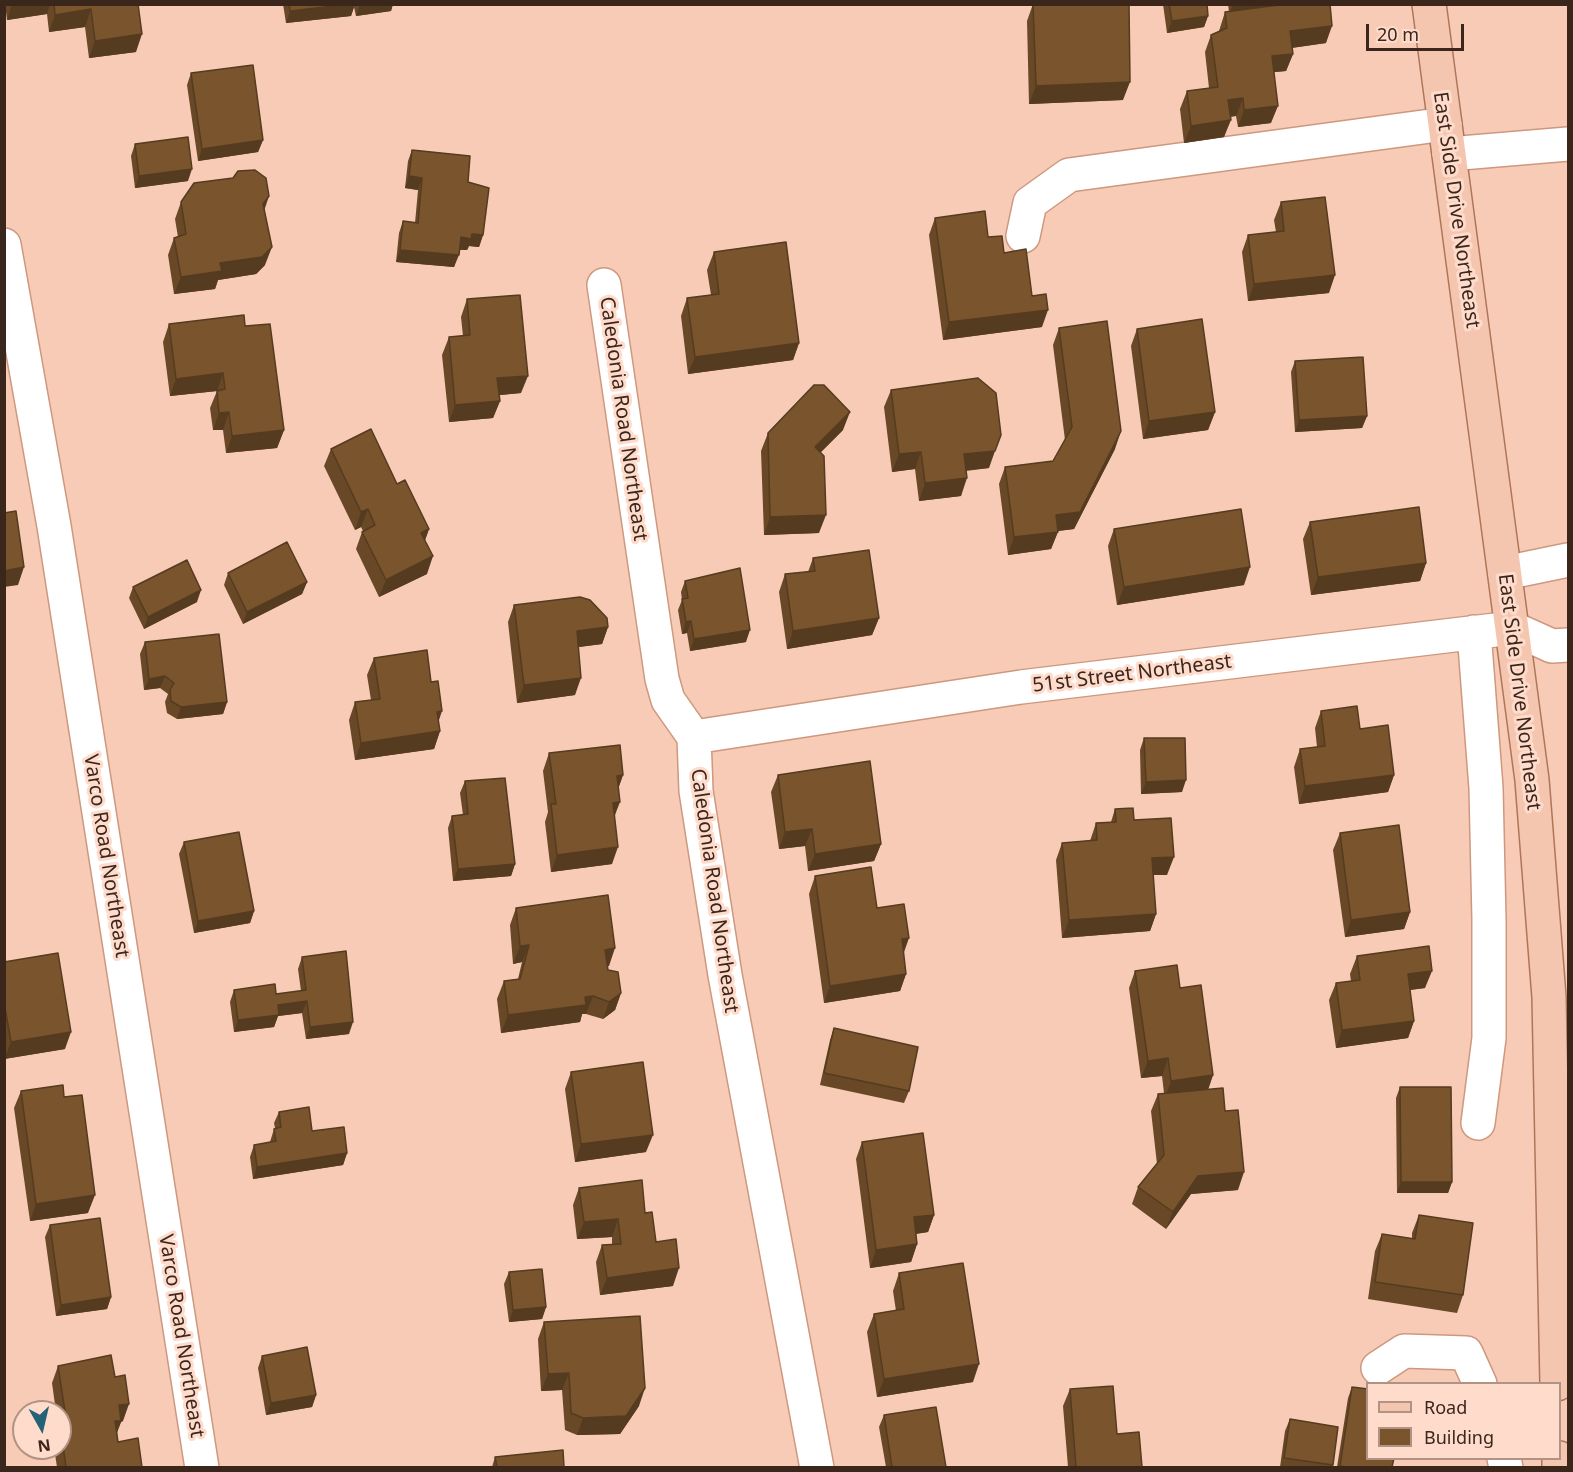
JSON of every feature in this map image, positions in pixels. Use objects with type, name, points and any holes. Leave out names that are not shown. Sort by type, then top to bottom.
[{"type":"main road","name":"East Side Drive Northeast","points":[[1429,4],[1532,780],[1549,997],[1557,1382]]},
{"type":"street","points":[[1023,236],[1030,203],[1069,175],[1447,139],[1569,144]]},
{"type":"street","name":"Varco Road Northeast","points":[[4,245],[52,517],[202,1467]]},
{"type":"street","name":"Caledonia Road Northeast","points":[[604,285],[662,679],[668,700],[694,737],[696,791],[725,975],[817,1467]]},
{"type":"street","points":[[1505,573],[1569,561]]},
{"type":"street","points":[[1512,627],[1552,645],[1569,645]]},
{"type":"street","name":"51st Street Northeast","points":[[694,737],[1021,687],[1512,627]]},
{"type":"street","points":[[1474,632],[1486,788],[1489,920],[1489,1038],[1478,1123]]},
{"type":"street","points":[[1378,1368],[1404,1351],[1466,1353],[1480,1382]]},
{"type":"building","points":[[54,4],[138,4],[142,34],[95,41],[91,9],[55,15]]},
{"type":"building","points":[[289,4],[351,4],[290,11]]},
{"type":"building","points":[[1033,4],[1129,4],[1130,82],[1036,86]]},
{"type":"building","points":[[1169,4],[1207,4],[1208,16],[1172,21]]},
{"type":"building","points":[[1286,4],[1330,4],[1332,26],[1290,31],[1293,54],[1272,56],[1278,106],[1244,110],[1243,98],[1228,100],[1231,120],[1191,126],[1187,91],[1218,87],[1211,35],[1227,28],[1225,12]]},
{"type":"building","points":[[253,65],[263,140],[202,149],[191,73]]},
{"type":"building","points":[[188,137],[192,169],[139,176],[135,144]]},
{"type":"building","points":[[412,150],[470,156],[468,182],[489,188],[483,235],[472,234],[471,239],[461,237],[459,255],[400,250],[403,221],[418,223],[422,178],[409,176]]},
{"type":"building","points":[[255,170],[266,178],[269,196],[263,204],[272,247],[262,257],[220,263],[222,271],[181,277],[174,238],[186,234],[181,202],[194,183],[233,178],[238,171]]},
{"type":"building","points":[[1325,197],[1335,275],[1254,284],[1248,235],[1284,231],[1281,202]]},
{"type":"building","points":[[985,211],[988,237],[1002,236],[1004,253],[1026,249],[1032,296],[1046,294],[1048,310],[949,322],[935,218]]},
{"type":"building","points":[[786,242],[799,343],[695,357],[687,298],[719,294],[714,252]]},
{"type":"building","points":[[520,295],[528,376],[497,378],[500,401],[455,405],[449,337],[470,335],[467,299]]},
{"type":"building","points":[[244,315],[245,326],[270,324],[284,430],[232,436],[229,412],[219,413],[217,391],[225,389],[223,373],[176,379],[169,324]]},
{"type":"building","points":[[1202,319],[1215,412],[1149,421],[1137,329]]},
{"type":"building","points":[[1107,321],[1121,431],[1080,512],[1056,515],[1058,532],[1014,537],[1005,467],[1053,461],[1072,427],[1059,328]]},
{"type":"building","points":[[1363,357],[1367,416],[1299,420],[1295,361]]},
{"type":"building","points":[[978,378],[996,393],[1001,435],[995,451],[964,454],[967,478],[925,483],[921,452],[899,454],[891,390]]},
{"type":"building","points":[[814,385],[824,385],[850,412],[815,447],[824,456],[826,515],[770,517],[768,433]]},
{"type":"building","points":[[371,429],[397,484],[405,480],[429,529],[421,533],[433,556],[386,580],[362,532],[375,525],[368,509],[361,512],[331,449]]},
{"type":"building","points":[[1419,507],[1426,563],[1318,577],[1310,522]]},
{"type":"building","points":[[1241,509],[1250,567],[1124,587],[1114,529]]},
{"type":"building","points":[[16,511],[24,567],[4,571],[4,513]]},
{"type":"building","points":[[287,542],[307,582],[247,612],[228,573]]},
{"type":"building","points":[[869,550],[879,618],[793,631],[785,574],[815,571],[813,558]]},
{"type":"building","points":[[187,560],[201,590],[148,617],[133,587]]},
{"type":"building","points":[[740,568],[750,630],[694,639],[691,621],[686,622],[682,599],[688,598],[685,581]]},
{"type":"building","points":[[580,597],[590,600],[607,618],[608,627],[577,631],[581,678],[524,685],[514,605]]},
{"type":"building","points":[[219,634],[227,702],[181,707],[171,701],[170,690],[174,683],[165,676],[149,679],[145,642]]},
{"type":"building","points":[[427,650],[431,682],[438,681],[442,711],[437,712],[440,731],[361,743],[355,702],[380,699],[374,658]]},
{"type":"building","points":[[1357,706],[1360,729],[1388,725],[1394,775],[1305,786],[1300,749],[1325,746],[1321,711]]},
{"type":"building","points":[[1144,738],[1185,738],[1186,780],[1146,782]]},
{"type":"building","points":[[620,745],[623,775],[617,776],[620,802],[613,803],[618,847],[557,855],[551,804],[556,804],[549,753]]},
{"type":"building","points":[[870,761],[881,844],[815,854],[812,829],[785,832],[778,775]]},
{"type":"building","points":[[505,778],[515,864],[458,869],[452,816],[468,814],[465,781]]},
{"type":"building","points":[[1133,808],[1134,820],[1171,818],[1174,857],[1152,858],[1156,914],[1069,920],[1062,843],[1097,840],[1096,823],[1116,822],[1115,809]]},
{"type":"building","points":[[1399,825],[1410,912],[1351,920],[1340,833]]},
{"type":"building","points":[[239,832],[254,911],[198,921],[184,842]]},
{"type":"building","points":[[871,867],[877,908],[904,904],[909,938],[902,939],[906,974],[830,986],[815,876]]},
{"type":"building","points":[[608,895],[615,948],[605,950],[608,970],[618,972],[621,993],[609,1002],[593,996],[585,997],[586,1005],[508,1015],[504,981],[520,979],[529,945],[520,946],[516,908]]},
{"type":"building","points":[[1429,946],[1432,971],[1408,974],[1414,1021],[1342,1030],[1336,983],[1360,980],[1357,956]]},
{"type":"building","points":[[346,951],[353,1022],[310,1027],[307,1001],[278,1005],[279,1015],[238,1020],[234,990],[275,984],[276,994],[306,990],[302,957]]},
{"type":"building","points":[[58,953],[71,1032],[11,1042],[4,1002],[4,962]]},
{"type":"building","points":[[1177,965],[1180,988],[1201,985],[1213,1075],[1171,1081],[1168,1058],[1148,1061],[1135,971]]},
{"type":"building","points":[[834,1028],[918,1047],[909,1091],[824,1073]]},
{"type":"building","points":[[643,1062],[653,1135],[581,1144],[571,1072]]},
{"type":"building","points":[[63,1085],[64,1097],[82,1095],[95,1195],[36,1204],[21,1091]]},
{"type":"building","points":[[1400,1087],[1451,1087],[1452,1182],[1401,1182]]},
{"type":"building","points":[[1223,1088],[1225,1111],[1238,1110],[1244,1172],[1198,1176],[1173,1212],[1138,1187],[1164,1155],[1158,1094]]},
{"type":"building","points":[[309,1107],[312,1131],[344,1127],[347,1153],[257,1167],[254,1145],[276,1141],[274,1129],[281,1127],[279,1112]]},
{"type":"building","points":[[923,1133],[934,1215],[914,1217],[917,1244],[876,1250],[862,1142]]},
{"type":"building","points":[[642,1180],[645,1213],[652,1212],[656,1242],[676,1239],[679,1268],[607,1278],[602,1245],[621,1244],[618,1219],[584,1222],[579,1188]]},
{"type":"building","points":[[1419,1215],[1473,1223],[1463,1295],[1375,1282],[1382,1234],[1415,1239]]},
{"type":"building","points":[[100,1218],[111,1297],[61,1305],[50,1225]]},
{"type":"building","points":[[963,1263],[979,1364],[884,1379],[874,1314],[904,1309],[899,1273]]},
{"type":"building","points":[[542,1269],[546,1307],[513,1310],[509,1272]]},
{"type":"building","points":[[640,1316],[645,1388],[626,1416],[583,1418],[571,1413],[569,1373],[548,1374],[544,1322]]},
{"type":"building","points":[[307,1347],[316,1395],[271,1403],[262,1356]]},
{"type":"building","points":[[111,1355],[115,1377],[125,1375],[129,1404],[119,1405],[121,1421],[115,1421],[118,1442],[138,1438],[142,1467],[66,1467],[65,1460],[72,1460],[72,1400],[63,1400],[58,1366]]},
{"type":"building","points":[[1113,1386],[1117,1434],[1139,1432],[1142,1467],[1076,1467],[1070,1389]]},
{"type":"building","points":[[1352,1387],[1366,1389],[1366,1460],[1394,1460],[1392,1467],[1340,1466]]},
{"type":"building","points":[[936,1407],[946,1467],[892,1467],[884,1415]]},
{"type":"building","points":[[1290,1419],[1338,1427],[1333,1465],[1284,1458]]},
{"type":"building","points":[[563,1450],[564,1467],[497,1467],[495,1457]]}]
